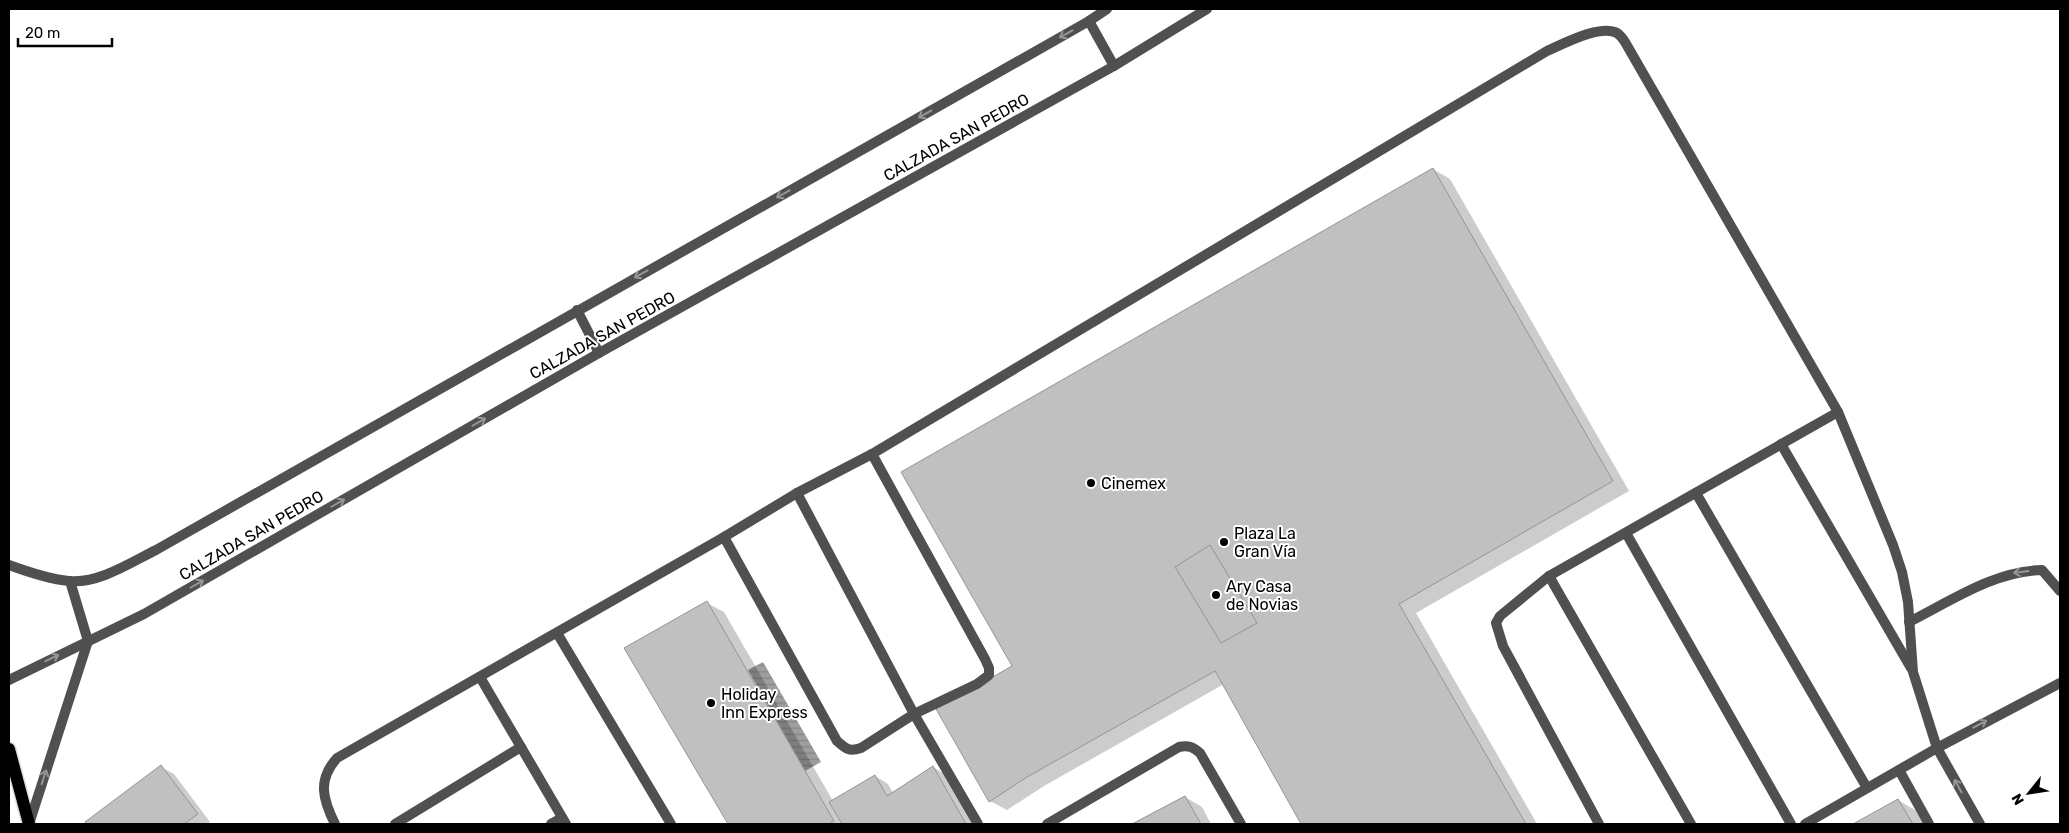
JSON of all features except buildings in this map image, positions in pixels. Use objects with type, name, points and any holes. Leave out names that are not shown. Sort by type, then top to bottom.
[{"type":"main road","points":[[9,749],[29,824]]},
{"type":"street","name":"CALZADA SAN PEDRO","points":[[9,565],[70,581],[90,579],[121,568],[156,550],[577,310],[1089,22],[1107,9]]},
{"type":"street","name":"CALZADA SAN PEDRO","points":[[9,680],[144,614],[599,353],[1114,66],[1207,9]]},
{"type":"street","points":[[1089,22],[1114,66]]},
{"type":"street","points":[[335,824],[325,800],[324,780],[328,768],[337,758],[724,537],[797,492],[872,454],[1547,51],[1574,38],[1605,31],[1617,33],[1625,42],[1838,412],[1894,545],[1906,595],[1913,672]]},
{"type":"street","points":[[577,310],[599,353]]},
{"type":"street","points":[[1599,824],[1503,646],[1496,623],[1500,616],[1549,576],[1838,412]]},
{"type":"street","points":[[1781,444],[1913,672],[1937,748],[1980,824]]},
{"type":"street","points":[[724,537],[837,741],[841,745],[852,751],[861,748],[914,714],[977,684],[987,678],[990,671],[985,659],[872,454]]},
{"type":"street","points":[[797,492],[914,714],[978,824]]},
{"type":"street","points":[[1696,493],[1867,788]]},
{"type":"street","points":[[1626,533],[1791,824]]},
{"type":"street","points":[[1909,622],[1986,583],[2012,573],[2042,570],[2060,591]]},
{"type":"street","points":[[1549,576],[1691,824]]},
{"type":"street","points":[[29,824],[88,641],[70,581]]},
{"type":"street","points":[[557,633],[671,824]]},
{"type":"street","points":[[480,677],[564,821],[551,824]]},
{"type":"street","points":[[1805,824],[1937,748],[2060,683]]},
{"type":"street","points":[[1048,824],[1179,747],[1186,745],[1194,747],[1200,753],[1241,824]]},
{"type":"street","points":[[395,824],[521,747]]},
{"type":"street","points":[[1898,770],[1929,824]]},
{"type":"shaded area","points":[[763,662],[821,762],[805,771],[748,670]]},
{"type":"place","name":"Cinemex","points":[[1091,483]]},
{"type":"place","name":"Plaza La Gran Vía","points":[[1224,542]]},
{"type":"place","name":"Ary Casa de Novias","points":[[1216,595]]},
{"type":"place","name":"Holiday Inn Express","points":[[711,703]]}]
